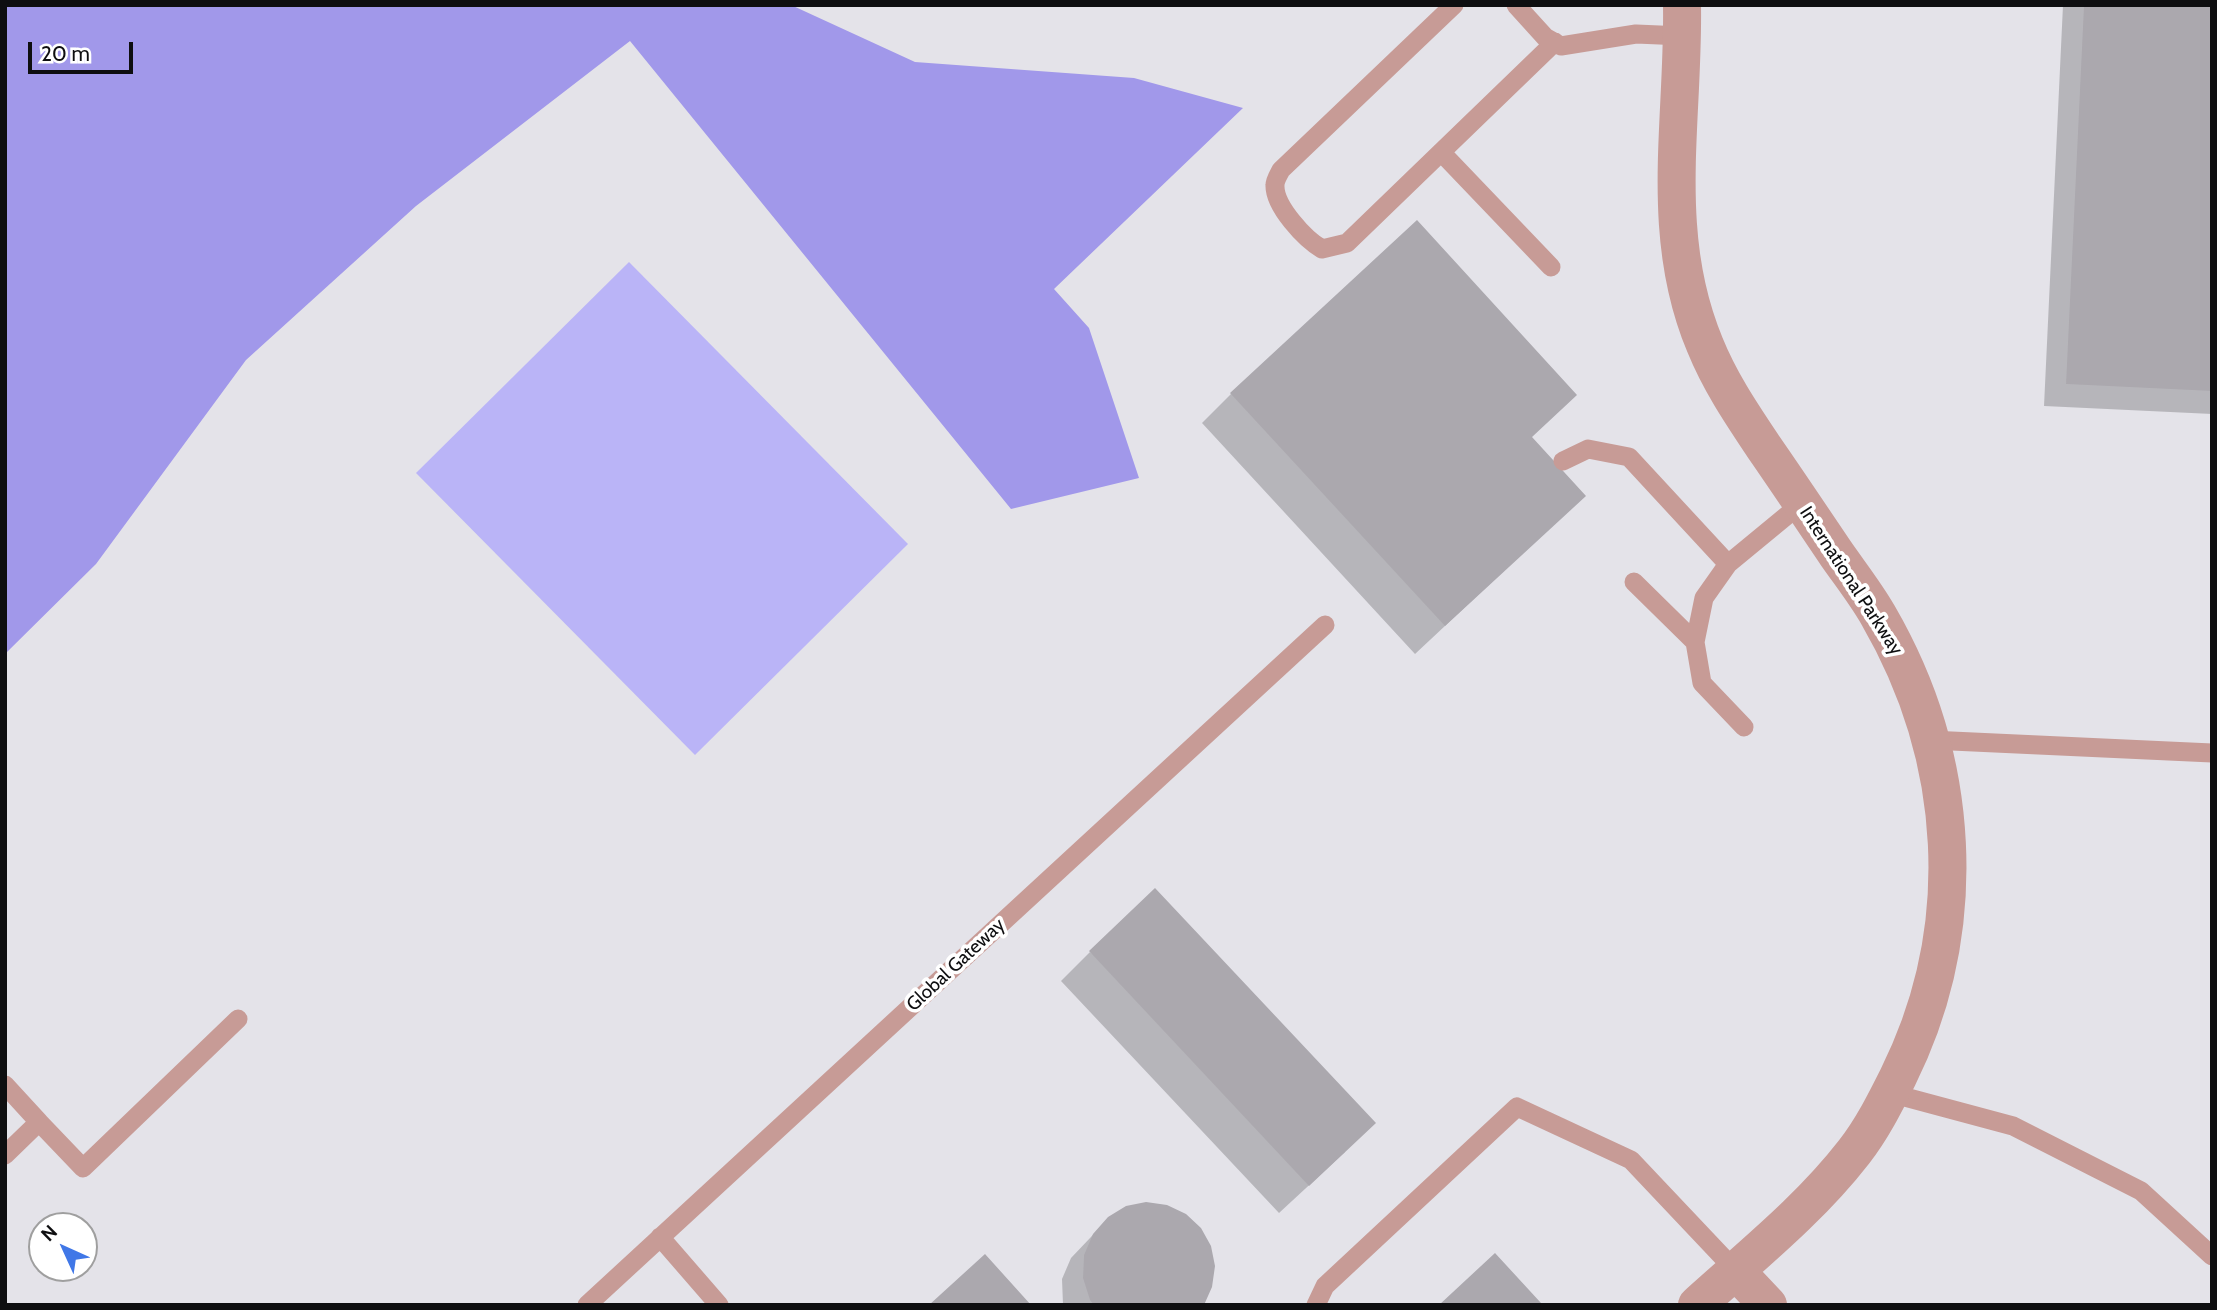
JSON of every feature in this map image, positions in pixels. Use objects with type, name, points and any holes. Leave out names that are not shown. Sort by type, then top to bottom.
[{"type":"street","name":"International Parkway","points":[[1683,21],[1675,202],[1679,243],[1689,294],[1703,342],[1727,393],[1877,613],[1915,689],[1940,775],[1949,860],[1942,944],[1922,1021],[1890,1093],[1857,1149],[1829,1183],[1697,1305]]},
{"type":"street","points":[[1735,1270],[1768,1305]]},
{"type":"lane","points":[[1454,5],[1281,170],[1275,183],[1278,203],[1311,243],[1322,249],[1347,243],[1555,42]]},
{"type":"lane","points":[[1516,5],[1545,37],[1561,46],[1636,34],[1683,21]]},
{"type":"lane","points":[[1441,152],[1551,267]]},
{"type":"lane","points":[[1563,461],[1588,449],[1629,457],[1728,564]]},
{"type":"lane","points":[[1744,727],[1702,683],[1695,642],[1704,598],[1728,564],[1802,503]]},
{"type":"lane","points":[[1634,582],[1695,642]]},
{"type":"lane","name":"Global Gateway","points":[[587,1305],[1325,625]]},
{"type":"lane","points":[[1930,740],[2212,753]]},
{"type":"lane","points":[[5,1085],[83,1168],[237,1018]]},
{"type":"lane","points":[[1890,1093],[2013,1126],[2141,1191],[2212,1256]]},
{"type":"lane","points":[[1316,1305],[1325,1286],[1517,1107],[1631,1160],[1735,1270]]},
{"type":"lane","points":[[5,1155],[39,1122]]},
{"type":"lane","points":[[660,1237],[719,1305]]},
{"type":"shaded area","points":[[5,5],[791,5],[915,62],[1134,78],[1243,108],[1054,289],[1089,328],[1139,478],[1011,509],[630,41],[416,206],[246,360],[96,564],[5,654]]},
{"type":"shaded area","points":[[629,262],[908,544],[695,755],[416,473]]},
{"type":"building","points":[[2084,5],[2212,5],[2212,391],[2066,384]]},
{"type":"building","points":[[1417,220],[1577,395],[1532,437],[1586,496],[1445,626],[1230,393]]},
{"type":"building","points":[[1155,888],[1376,1123],[1309,1186],[1089,951]]},
{"type":"building","points":[[1146,1202],[1167,1205],[1186,1214],[1201,1228],[1211,1246],[1215,1266],[1212,1287],[1204,1305],[1094,1305],[1090,1300],[1083,1278],[1084,1255],[1093,1234],[1108,1217],[1126,1206]]},
{"type":"building","points":[[1495,1253],[1541,1303],[1439,1305]]},
{"type":"building","points":[[985,1254],[1031,1305],[929,1305]]}]
